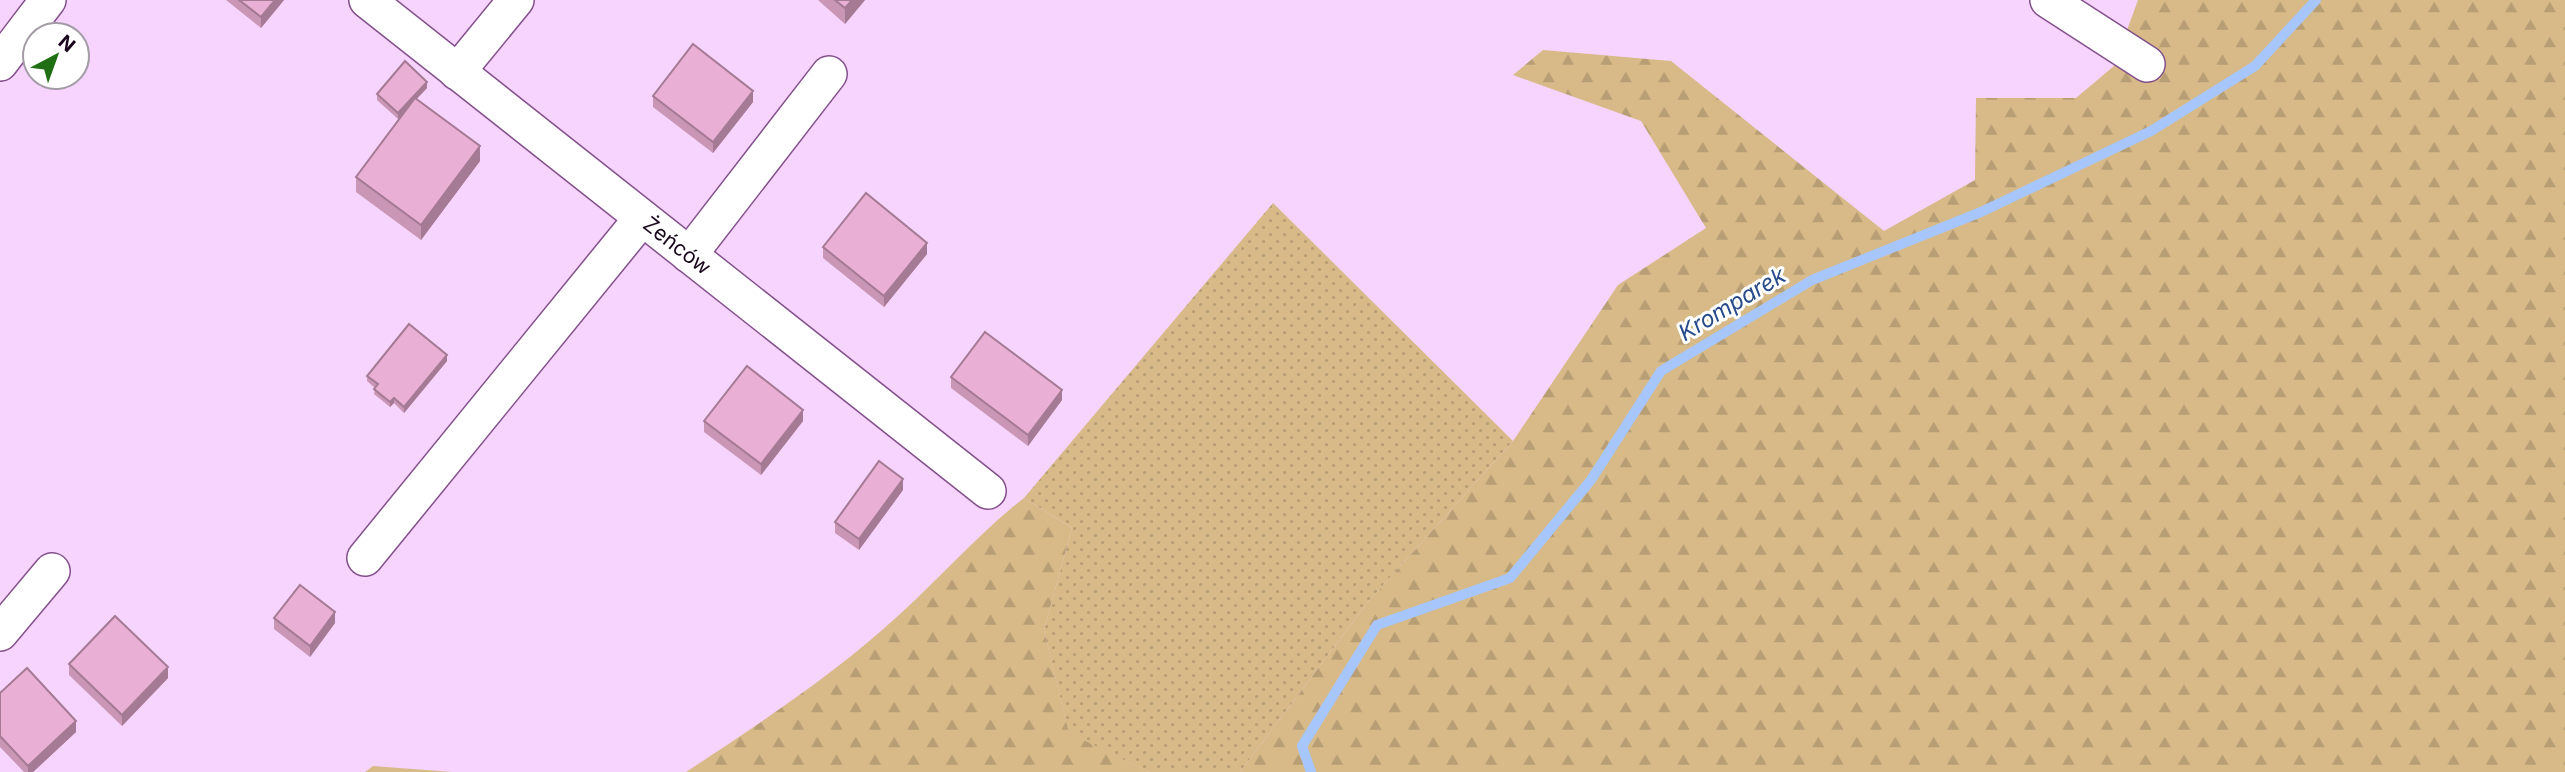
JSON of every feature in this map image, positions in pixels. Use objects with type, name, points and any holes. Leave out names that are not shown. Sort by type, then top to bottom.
[{"type":"street","points":[[0,63],[48,0]]},
{"type":"street","name":"Żeńców","points":[[367,0],[988,491]]},
{"type":"street","points":[[457,72],[516,0]]},
{"type":"street","points":[[2048,0],[2147,64]]},
{"type":"street","points":[[689,255],[829,74]]},
{"type":"street","points":[[365,558],[642,218]]},
{"type":"street","points":[[0,633],[52,571]]},
{"type":"green space","points":[[2138,0],[2565,0],[2565,772],[1240,772],[1368,602],[1513,441],[1618,285],[1706,228],[1641,121],[1513,75],[1543,50],[1671,61],[1884,231],[1975,180],[1976,98],[2076,98],[2114,66]]},
{"type":"green space","points":[[1273,203],[1513,441],[1368,602],[1240,772],[1149,772],[1069,734],[1044,630],[1072,528],[1024,498]]},
{"type":"green space","points":[[1024,498],[1072,528],[1044,630],[1069,733],[1149,772],[686,772],[796,698],[849,658]]},
{"type":"green space","points":[[373,766],[452,772],[365,772]]},
{"type":"building","points":[[239,0],[275,0],[261,17]]},
{"type":"building","points":[[835,0],[852,0],[845,8]]},
{"type":"building","points":[[693,44],[753,91],[713,142],[653,96]]},
{"type":"building","points":[[405,61],[427,82],[398,113],[377,94]]},
{"type":"building","points":[[415,98],[480,146],[421,225],[356,177]]},
{"type":"building","points":[[866,193],[927,243],[884,296],[823,247]]},
{"type":"building","points":[[409,324],[447,355],[404,407],[394,398],[390,402],[374,389],[378,384],[367,376]]},
{"type":"building","points":[[985,332],[1062,390],[1028,435],[951,377]]},
{"type":"building","points":[[747,366],[803,410],[761,464],[704,421]]},
{"type":"building","points":[[879,461],[903,479],[859,539],[835,522]]},
{"type":"building","points":[[300,585],[335,612],[310,646],[274,618]]},
{"type":"building","points":[[115,616],[168,667],[122,715],[69,664]]},
{"type":"building","points":[[27,668],[76,721],[28,766],[0,736],[0,693]]},
{"type":"waterway","name":"Kromparek","points":[[1311,772],[1302,746],[1377,625],[1510,578],[1591,480],[1661,371],[1812,280],[1981,212],[2151,131],[2255,66],[2316,0]]}]
